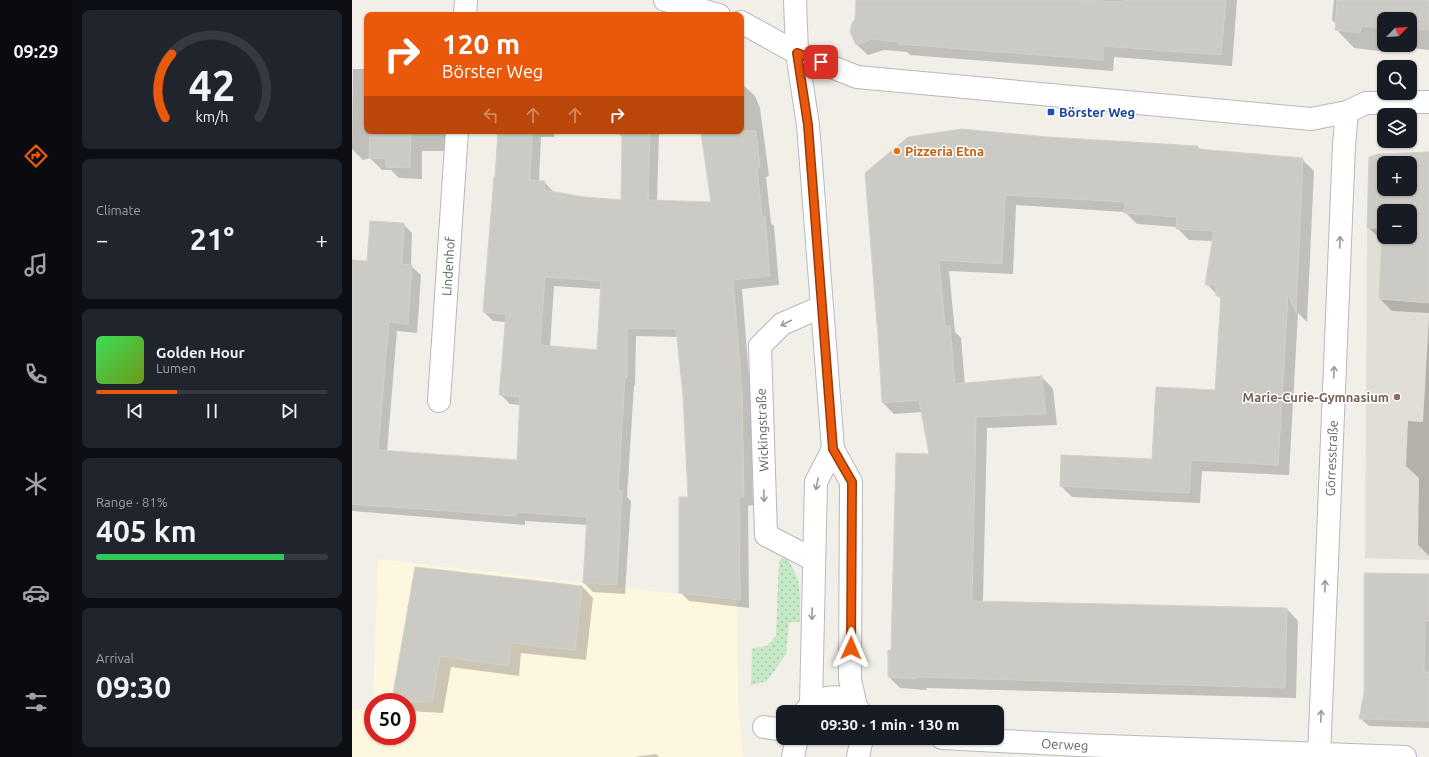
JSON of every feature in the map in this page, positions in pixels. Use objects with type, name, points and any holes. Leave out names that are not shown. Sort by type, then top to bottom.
[{"type":"street","points":[[465,12],[466,0]]},
{"type":"street","points":[[665,0],[708,12]]},
{"type":"street","points":[[795,0],[797,53],[808,125],[833,449],[852,482],[850,678],[857,705]]},
{"type":"street","points":[[744,24],[797,53],[857,77],[1311,119],[1347,112],[1366,103],[1429,102]]},
{"type":"street","name":"Görresstraße","points":[[1319,756],[1344,145],[1347,112]]},
{"type":"street","name":"Lindenhof","points":[[439,401],[457,134]]},
{"type":"street","name":"Wickingstraße","points":[[814,560],[766,535],[760,346],[782,324],[821,307]]},
{"type":"street","points":[[808,705],[816,482],[833,449]]},
{"type":"street","points":[[812,705],[818,700],[834,697],[846,700],[853,705]]},
{"type":"street","name":"Oerweg","points":[[1004,741],[1319,756],[1405,757]]},
{"type":"street","points":[[793,757],[796,745]]},
{"type":"street","points":[[858,757],[861,745]]},
{"type":"shaded area","name":"Marie-Curie-Gymnasium","points":[[1429,227],[1429,560],[1365,558],[1367,228],[1377,228],[1377,244],[1417,244],[1417,233]]},
{"type":"shaded area","points":[[378,559],[737,601],[738,701],[743,757],[352,757],[352,710],[364,709],[364,745],[416,745],[416,693],[373,693]]},
{"type":"green space","points":[[782,558],[788,559],[798,579],[800,596],[800,622],[789,622],[786,654],[767,681],[751,685],[752,648],[767,646],[776,636],[779,562]]},
{"type":"building","points":[[856,0],[1078,0],[1124,2],[1124,0],[1226,0],[1221,55],[1103,46],[1103,60],[898,44],[897,42],[872,39],[856,45],[850,32],[852,23],[855,19]]},
{"type":"building","points":[[1337,0],[1429,0],[1429,30],[1417,28],[1417,12],[1377,12],[1377,27],[1361,26],[1360,33],[1335,30]]},
{"type":"building","points":[[962,129],[1048,137],[1198,146],[1198,149],[1303,158],[1296,313],[1288,294],[1278,465],[1191,460],[1189,493],[1060,486],[1061,455],[1152,459],[1156,387],[1215,390],[1221,296],[1216,296],[1216,285],[1205,285],[1214,231],[1176,229],[1177,217],[1124,213],[1125,202],[1005,195],[1002,264],[939,260],[945,326],[950,326],[955,384],[1042,376],[1046,414],[976,417],[972,601],[1287,608],[1285,688],[916,677],[916,679],[888,677],[888,650],[891,650],[896,453],[929,454],[919,400],[882,403],[865,173],[908,137]]},
{"type":"building","points":[[744,131],[756,131],[760,167],[757,168],[762,216],[765,216],[770,276],[733,280],[742,392],[744,497],[739,497],[740,600],[679,593],[679,497],[688,497],[683,395],[676,329],[627,328],[627,377],[625,377],[618,491],[622,491],[617,585],[583,583],[587,517],[516,512],[516,516],[352,504],[352,260],[367,261],[370,221],[404,223],[402,264],[412,265],[408,324],[389,322],[378,450],[517,460],[520,397],[499,395],[506,314],[483,312],[498,134],[532,134],[530,180],[545,181],[544,190],[584,197],[621,200],[622,134],[650,134],[648,200],[711,202],[701,134],[744,134]],"holes":[[[545,277],[601,281],[597,350],[540,345]]]},
{"type":"building","points":[[370,134],[411,134],[410,168],[386,167],[386,159],[369,158]]},
{"type":"building","points":[[1429,152],[1429,303],[1379,299],[1381,244],[1417,244],[1417,204],[1377,204],[1377,228],[1367,228],[1369,157],[1379,154]]},
{"type":"building","points":[[415,567],[582,586],[575,650],[511,643],[508,666],[440,656],[432,702],[416,701],[416,693],[393,693]]},
{"type":"building","points":[[1364,573],[1429,574],[1429,621],[1425,621],[1424,672],[1429,672],[1429,721],[1359,719],[1364,693]]},
{"type":"place","name":"Börster Weg","points":[[1051,112]]},
{"type":"place","name":"Pizzeria Etna","points":[[897,151]]},
{"type":"place","name":"Marie-Curie-Gymnasium","points":[[1397,397]]},
{"type":"route","points":[[821,62],[797,53],[808,125],[833,449],[852,482],[851,648]]}]
